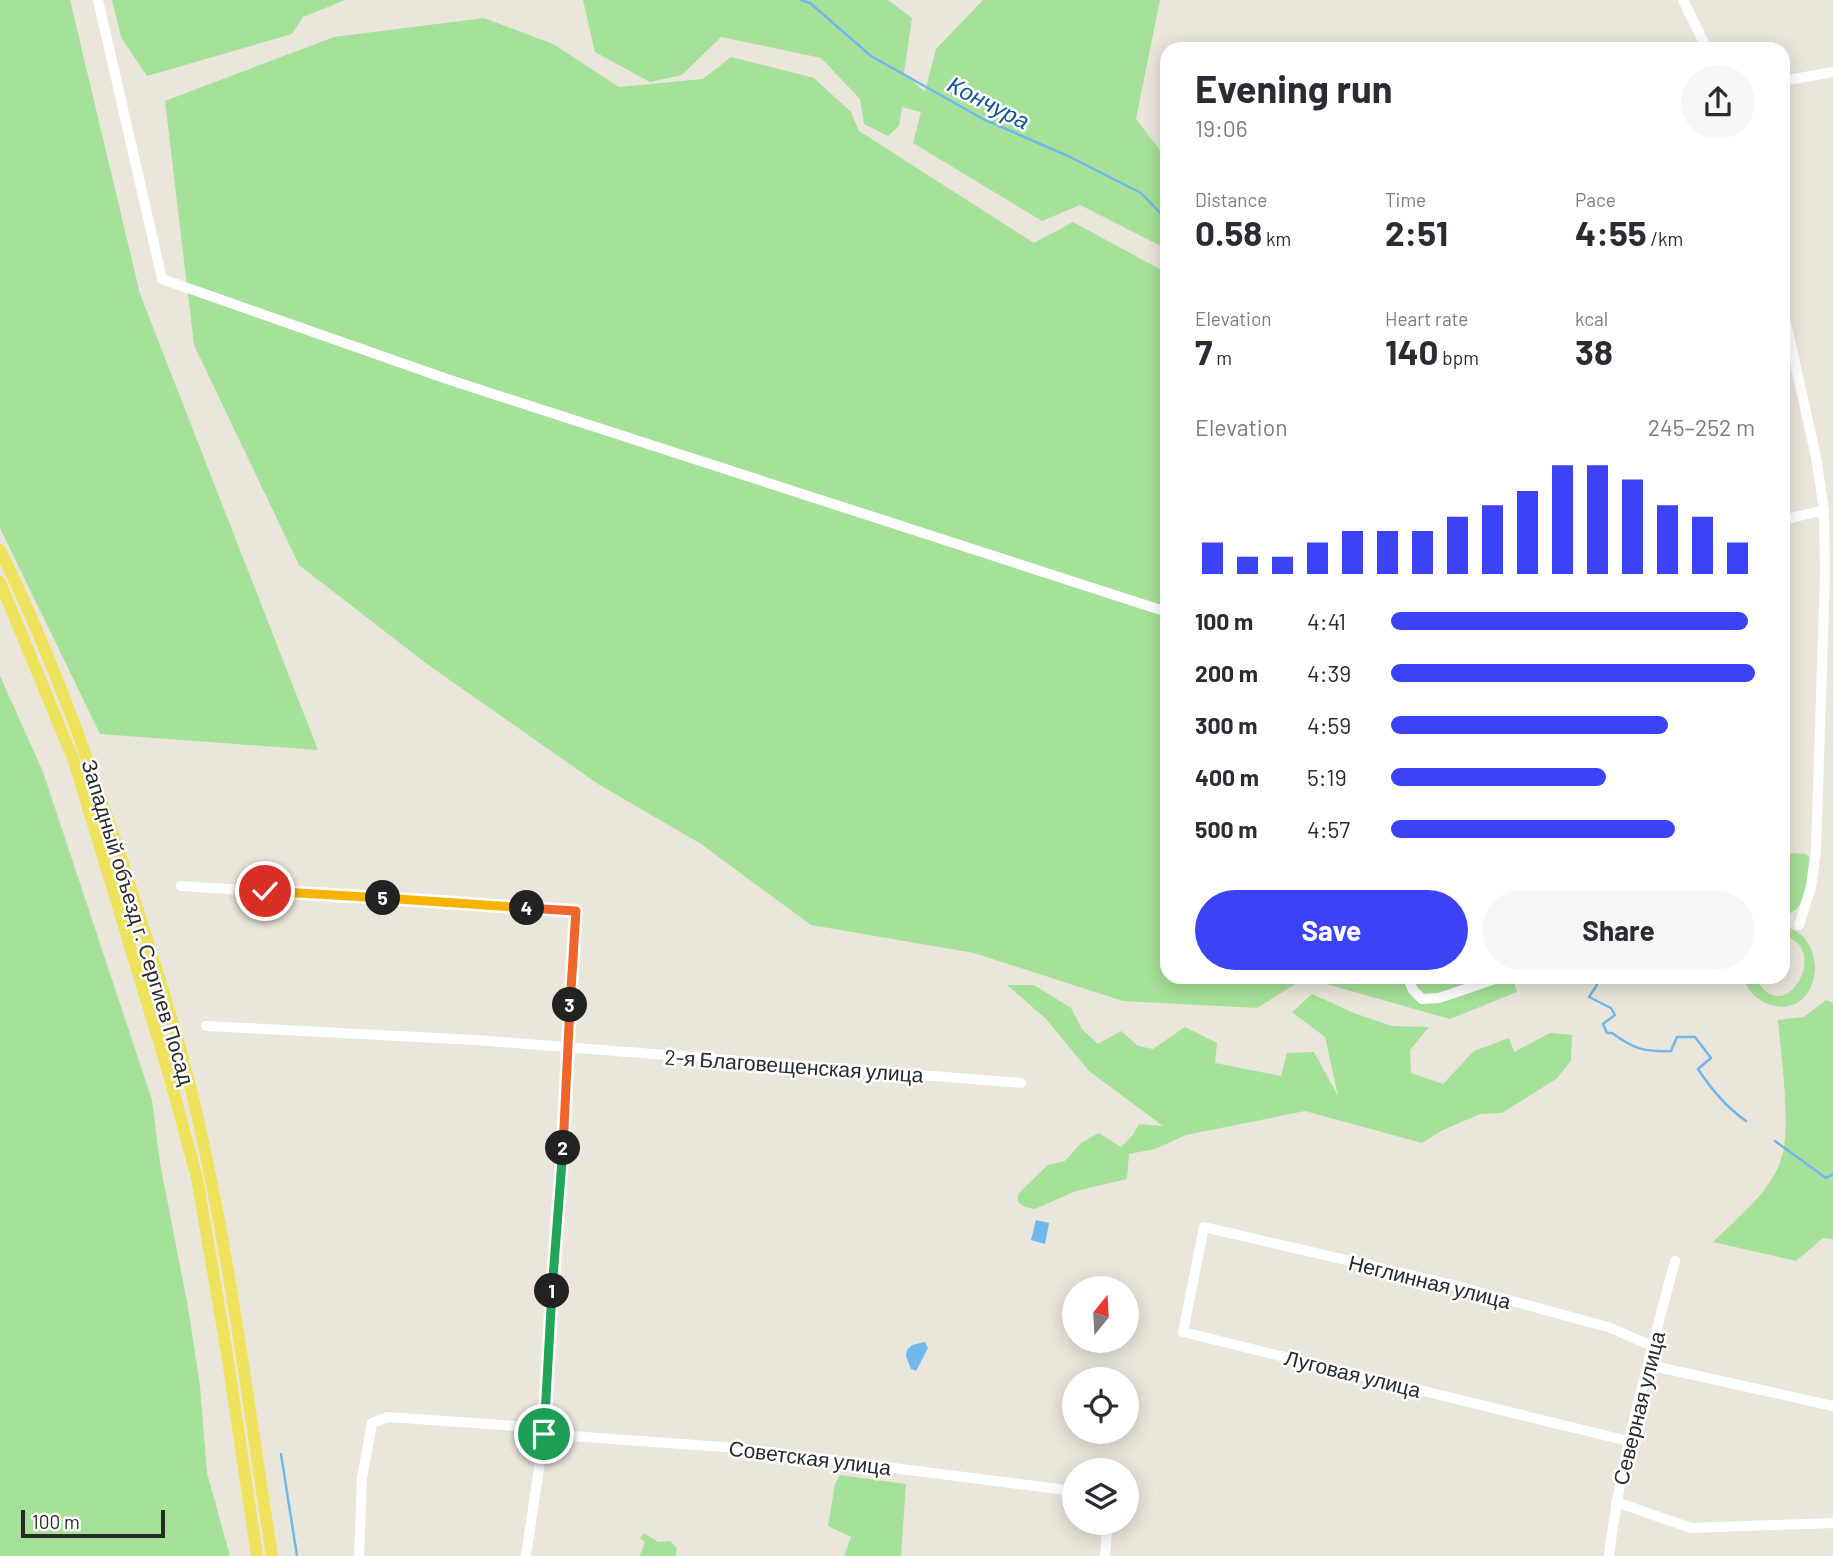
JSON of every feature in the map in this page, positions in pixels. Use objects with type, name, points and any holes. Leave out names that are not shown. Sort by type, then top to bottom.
[{"type":"main road","name":"Западный объезд г. Сергиев Посад","points":[[0,550],[84,745],[173,1021],[218,1215],[272,1556]]},
{"type":"main road","name":"Западный объезд г. Сергиев Посад","points":[[0,582],[74,761],[169,1075],[197,1178],[257,1556]]},
{"type":"street","points":[[98,0],[162,279],[447,379],[1160,610]]},
{"type":"street","points":[[1683,0],[1704,42]]},
{"type":"street","points":[[1790,80],[1833,72]]},
{"type":"street","points":[[1790,341],[1818,467],[1824,510],[1825,574],[1816,850],[1811,887],[1799,925]]},
{"type":"street","points":[[1790,518],[1824,510]]},
{"type":"street","points":[[181,886],[576,911],[544,1431],[526,1556]]},
{"type":"street","points":[[1410,984],[1422,999],[1439,998],[1480,984]]},
{"type":"street","name":"2-я Благовещенская улица","points":[[206,1026],[475,1040],[1021,1083]]},
{"type":"street","name":"Неглинная улица","points":[[1204,1227],[1449,1284],[1608,1327],[1652,1346]]},
{"type":"street","name":"Луговая улица","points":[[1204,1227],[1183,1332],[1628,1441]]},
{"type":"street","name":"Северная улица","points":[[1609,1556],[1628,1441],[1675,1261]]},
{"type":"street","points":[[1649,1365],[1833,1406]]},
{"type":"street","name":"Советская улица","points":[[359,1556],[362,1478],[372,1423],[388,1417],[737,1448],[1062,1489]]},
{"type":"street","points":[[1616,1502],[1691,1528],[1833,1523]]},
{"type":"street","points":[[1105,1556],[1107,1535]]},
{"type":"green space","points":[[0,0],[70,0],[140,294],[318,750],[100,734],[0,528]]},
{"type":"green space","points":[[112,0],[345,0],[303,17],[292,34],[147,76],[121,37]]},
{"type":"green space","points":[[583,0],[888,0],[912,18],[904,73],[925,92],[936,49],[983,0],[1160,0],[1136,119],[1160,150],[1160,245],[1080,205],[1042,221],[913,143],[921,112],[902,107],[899,126],[888,136],[864,124],[860,99],[821,58],[721,37],[682,75],[650,82],[595,52]]},
{"type":"green space","points":[[484,18],[553,44],[619,87],[703,79],[731,57],[814,78],[851,112],[859,131],[1034,243],[1073,222],[1160,269],[1160,984],[1295,984],[1257,1008],[1123,1001],[974,953],[811,925],[701,844],[598,784],[427,664],[299,565],[194,345],[165,101],[334,37]]},
{"type":"green space","points":[[0,676],[43,772],[152,1100],[160,1163],[188,1307],[200,1386],[207,1473],[230,1556],[0,1556]]},
{"type":"green space","points":[[1790,853],[1806,854],[1810,858],[1804,893],[1797,908],[1791,913]]},
{"type":"green space","points":[[1790,929],[1799,933],[1809,945],[1814,960],[1814,976],[1809,990],[1800,1001],[1786,1007],[1768,1004],[1759,999],[1746,984],[1761,984],[1767,992],[1779,996],[1790,992],[1799,982],[1804,968],[1804,955],[1797,943],[1790,940]]},
{"type":"green space","points":[[1326,984],[1514,984],[1517,992],[1450,1019]]},
{"type":"green space","points":[[1007,985],[1034,985],[1071,1008],[1082,1029],[1098,1044],[1121,1031],[1138,1046],[1153,1049],[1185,1027],[1217,1043],[1215,1063],[1281,1076],[1287,1053],[1314,1052],[1338,1096],[1325,1037],[1292,1012],[1312,994],[1391,1026],[1429,1027],[1410,1050],[1411,1073],[1443,1084],[1474,1051],[1509,1038],[1514,1052],[1550,1033],[1572,1035],[1571,1061],[1556,1079],[1502,1113],[1480,1114],[1441,1131],[1422,1143],[1305,1111],[1186,1135],[1155,1149],[1129,1154],[1127,1179],[1076,1191],[1035,1209],[1018,1202],[1018,1194],[1048,1165],[1065,1161],[1081,1143],[1099,1133],[1121,1147],[1139,1124],[1163,1126],[1089,1071],[1046,1019]]},
{"type":"green space","points":[[1826,1000],[1833,1003],[1833,1239],[1823,1238],[1796,1261],[1713,1242],[1761,1194],[1781,1160],[1786,1111],[1778,1020],[1804,1017]]},
{"type":"green space","points":[[840,1475],[906,1484],[901,1556],[844,1556],[851,1537],[828,1526],[835,1484]]},
{"type":"green space","points":[[644,1533],[658,1542],[670,1541],[677,1548],[676,1556],[640,1556],[645,1542],[640,1538]]},
{"type":"water","points":[[1036,1220],[1049,1223],[1045,1244],[1031,1240]]},
{"type":"water","points":[[925,1342],[928,1348],[916,1371],[911,1369],[906,1356],[907,1350],[912,1345]]},
{"type":"waterway","name":"Кончура","points":[[801,0],[810,3],[871,56],[983,119],[1068,156],[1141,193],[1160,213]]},
{"type":"waterway","name":"Кончура","points":[[1596,984],[1589,997],[1611,1008],[1615,1015],[1603,1024],[1607,1033],[1612,1033],[1633,1046],[1653,1051],[1671,1051],[1677,1037],[1695,1037],[1711,1058],[1698,1069],[1719,1097],[1746,1121]]},
{"type":"waterway","name":"Кончура","points":[[1775,1141],[1826,1178],[1833,1174]]},
{"type":"waterway","points":[[281,1454],[297,1556]]},
{"type":"route","points":[[265,891],[576,911],[544,1434]]}]
